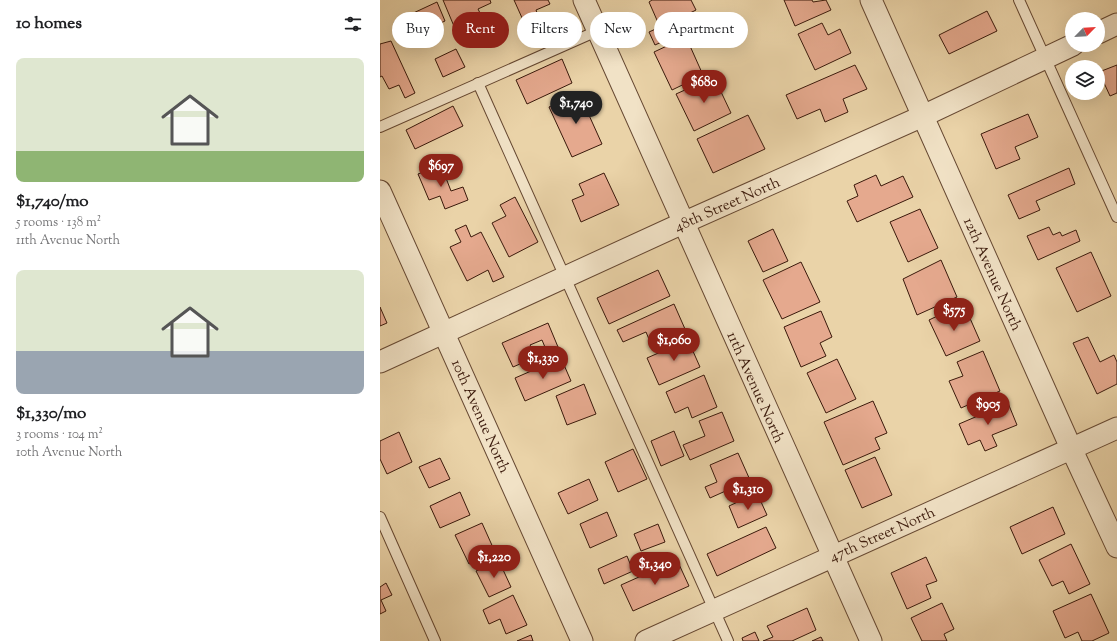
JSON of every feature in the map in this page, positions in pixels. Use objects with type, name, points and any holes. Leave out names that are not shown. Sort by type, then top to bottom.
[{"type":"street","name":"11th Avenue North","points":[[584,0],[590,14]]},
{"type":"street","name":"12th Avenue North","points":[[871,0],[1071,448],[1117,547]]},
{"type":"street","points":[[1105,30],[1117,24]]},
{"type":"street","name":"11th Avenue North","points":[[605,48],[871,641]]},
{"type":"street","name":"48th Street North","points":[[380,362],[683,223],[923,116],[1065,49]]},
{"type":"street","name":"10th Avenue North","points":[[380,191],[582,641]]},
{"type":"street","name":"47th Street North","points":[[646,641],[1117,428]]},
{"type":"lane","points":[[1019,0],[1117,217]]},
{"type":"lane","points":[[380,127],[590,34]]},
{"type":"lane","points":[[478,83],[728,641]]},
{"type":"lane","points":[[380,517],[435,641]]},
{"type":"building","points":[[443,0],[490,0],[491,3],[478,9],[480,12],[452,12],[452,21]]},
{"type":"building","points":[[514,0],[548,0],[550,4],[536,10],[537,12],[519,12]]},
{"type":"building","points":[[652,0],[691,0],[696,10],[692,12],[654,12],[654,13],[649,2]]},
{"type":"building","points":[[784,0],[812,0],[813,2],[826,0],[831,10],[795,26]]},
{"type":"building","points":[[437,2],[441,12],[416,12]]},
{"type":"building","points":[[987,11],[997,31],[949,54],[939,35]]},
{"type":"building","points":[[822,23],[828,35],[840,29],[851,53],[815,70],[798,34]]},
{"type":"building","points":[[654,30],[654,43],[649,32]]},
{"type":"building","points":[[391,41],[392,48],[394,48],[415,93],[405,98],[399,85],[389,89],[382,76],[380,77],[380,44]]},
{"type":"building","points":[[663,48],[691,48],[703,75],[672,90],[654,52]]},
{"type":"building","points":[[456,49],[465,67],[443,77],[435,59]]},
{"type":"building","points":[[562,59],[572,83],[527,104],[516,80]]},
{"type":"building","points":[[855,65],[867,89],[843,99],[848,112],[825,122],[820,109],[797,119],[786,95]]},
{"type":"building","points":[[1117,65],[1117,93],[1110,96],[1105,85],[1105,70]]},
{"type":"building","points":[[714,77],[731,113],[694,131],[676,94]]},
{"type":"building","points":[[579,93],[602,144],[572,157],[549,107]]},
{"type":"building","points":[[453,106],[463,126],[415,149],[406,130]]},
{"type":"building","points":[[1028,114],[1038,137],[1015,147],[1020,159],[996,169],[981,134]]},
{"type":"building","points":[[748,115],[765,149],[713,173],[697,139]]},
{"type":"building","points":[[441,165],[451,191],[463,187],[468,200],[445,209],[440,196],[429,200],[418,174]]},
{"type":"building","points":[[1069,168],[1075,184],[1036,201],[1040,210],[1019,219],[1008,195]]},
{"type":"building","points":[[604,173],[619,205],[581,222],[572,200],[584,195],[579,184]]},
{"type":"building","points":[[876,175],[881,186],[903,176],[913,197],[857,222],[847,201],[858,196],[854,185]]},
{"type":"building","points":[[515,197],[538,242],[509,257],[492,223],[506,216],[500,205]]},
{"type":"building","points":[[920,209],[938,248],[908,262],[890,222]]},
{"type":"building","points":[[466,225],[471,237],[481,232],[504,277],[493,282],[488,270],[467,281],[450,247],[461,242],[455,230]]},
{"type":"building","points":[[1049,227],[1053,235],[1060,232],[1062,236],[1076,230],[1080,241],[1038,260],[1027,236]]},
{"type":"building","points":[[773,229],[788,261],[763,272],[748,241]]},
{"type":"building","points":[[1091,252],[1111,296],[1077,312],[1056,268]]},
{"type":"building","points":[[941,260],[957,297],[917,315],[903,279]]},
{"type":"building","points":[[801,262],[820,302],[782,319],[763,280]]},
{"type":"building","points":[[658,270],[670,296],[609,324],[597,298]]},
{"type":"building","points":[[674,304],[685,329],[651,344],[646,332],[623,342],[617,330]]},
{"type":"building","points":[[380,307],[387,323],[380,326]]},
{"type":"building","points":[[952,309],[958,322],[969,316],[980,341],[946,356],[929,320]]},
{"type":"building","points":[[821,311],[832,337],[820,343],[826,356],[801,367],[784,327]]},
{"type":"building","points":[[548,323],[558,347],[547,352],[542,340],[530,345],[536,357],[513,367],[502,343]]},
{"type":"building","points":[[1088,337],[1100,362],[1114,355],[1117,362],[1117,384],[1097,394],[1073,343]]},
{"type":"building","points":[[688,340],[700,367],[659,385],[647,358]]},
{"type":"building","points":[[983,351],[1000,391],[961,408],[949,381],[963,376],[957,362]]},
{"type":"building","points":[[561,358],[571,381],[525,401],[515,378]]},
{"type":"building","points":[[837,359],[856,399],[826,413],[807,373]]},
{"type":"building","points":[[704,375],[717,407],[692,418],[688,407],[675,413],[666,392]]},
{"type":"building","points":[[584,384],[596,414],[567,425],[556,396]]},
{"type":"building","points":[[873,401],[887,433],[875,438],[880,449],[843,465],[824,422]]},
{"type":"building","points":[[1008,403],[1017,425],[992,435],[997,446],[985,451],[980,440],[968,445],[959,424]]},
{"type":"building","points":[[722,412],[734,441],[690,460],[683,445],[705,436],[699,421]]},
{"type":"building","points":[[674,431],[684,456],[661,466],[651,441]]},
{"type":"building","points":[[399,432],[412,462],[387,474],[380,459],[380,441]]},
{"type":"building","points":[[633,449],[647,479],[618,492],[605,462]]},
{"type":"building","points":[[738,453],[750,480],[710,498],[705,487],[717,482],[710,465]]},
{"type":"building","points":[[875,457],[892,495],[862,508],[845,470]]},
{"type":"building","points":[[440,458],[450,479],[429,488],[419,467]]},
{"type":"building","points":[[589,479],[598,500],[568,514],[558,493]]},
{"type":"building","points":[[460,492],[470,515],[440,528],[430,506]]},
{"type":"building","points":[[757,493],[767,515],[738,528],[729,506]]},
{"type":"building","points":[[1053,507],[1065,534],[1022,554],[1010,527]]},
{"type":"building","points":[[607,512],[617,536],[590,548],[580,524]]},
{"type":"building","points":[[482,523],[495,552],[469,564],[455,535]]},
{"type":"building","points":[[658,524],[665,542],[641,551],[634,534]]},
{"type":"building","points":[[766,527],[776,548],[717,576],[707,554]]},
{"type":"building","points":[[1071,544],[1090,584],[1069,594],[1063,581],[1052,586],[1039,560]]},
{"type":"building","points":[[627,556],[633,571],[604,584],[598,569]]},
{"type":"building","points":[[926,557],[937,581],[926,585],[931,598],[907,609],[891,573]]},
{"type":"building","points":[[677,560],[689,586],[633,611],[621,585]]},
{"type":"building","points":[[499,561],[511,587],[489,597],[476,571]]},
{"type":"building","points":[[386,583],[392,595],[381,600],[386,611],[380,614],[380,587]]},
{"type":"building","points":[[1091,594],[1109,633],[1092,641],[1082,641],[1078,632],[1065,638],[1053,611]]},
{"type":"building","points":[[513,595],[527,625],[506,634],[500,619],[489,624],[483,610]]},
{"type":"building","points":[[942,603],[954,629],[944,634],[947,641],[922,641],[911,618]]},
{"type":"building","points":[[807,608],[816,630],[792,641],[763,641],[773,637],[767,626]]},
{"type":"building","points":[[755,632],[759,641],[743,641],[742,638]]},
{"type":"building","points":[[531,635],[533,641],[517,641]]},
{"type":"building","points":[[821,637],[823,641],[812,641]]}]
